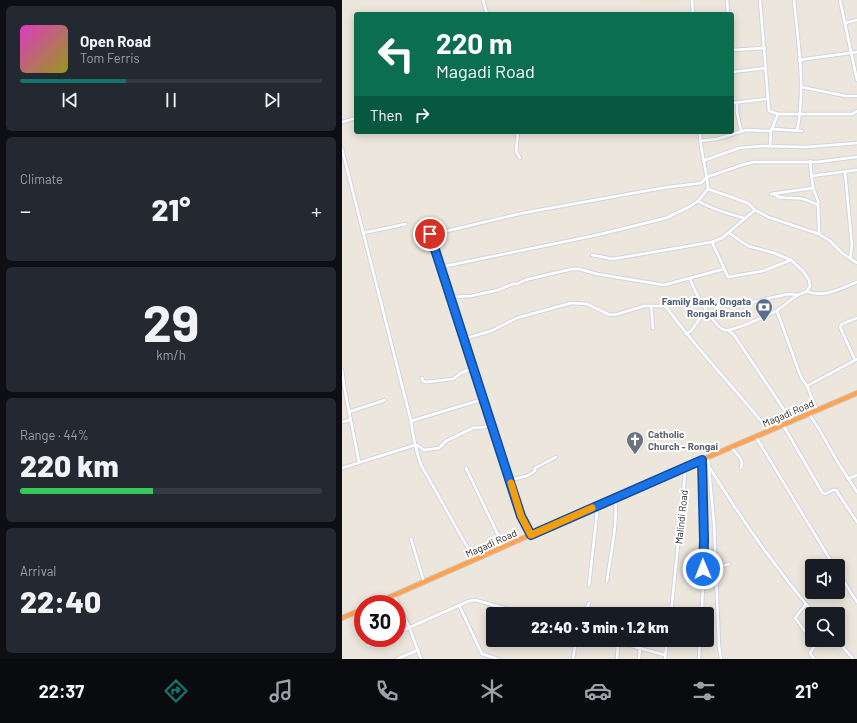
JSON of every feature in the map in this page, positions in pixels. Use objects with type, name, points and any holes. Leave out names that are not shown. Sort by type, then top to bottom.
[{"type":"highway","name":"Magadi Road","points":[[394,595],[857,393]]},
{"type":"highway","points":[[342,618],[354,613]]},
{"type":"street","points":[[483,0],[486,12]]},
{"type":"street","points":[[692,0],[694,12]]},
{"type":"street","points":[[727,0],[728,12]]},
{"type":"street","points":[[760,0],[769,111],[778,114],[852,114],[857,111]]},
{"type":"street","points":[[794,0],[801,87],[801,113],[797,131]]},
{"type":"street","points":[[840,0],[850,53],[857,80]]},
{"type":"street","points":[[845,23],[857,20]]},
{"type":"street","points":[[734,50],[765,48]]},
{"type":"street","points":[[799,60],[857,52]]},
{"type":"street","points":[[734,72],[766,68]]},
{"type":"street","points":[[801,87],[846,96],[857,96]]},
{"type":"street","points":[[741,131],[737,112],[737,103],[767,99]]},
{"type":"street","points":[[770,146],[772,130],[778,114]]},
{"type":"street","points":[[342,122],[354,119]]},
{"type":"street","points":[[734,133],[756,129],[802,131]]},
{"type":"street","points":[[518,134],[516,151],[520,158]]},
{"type":"street","points":[[441,267],[597,235],[660,220],[689,207],[698,201],[708,189],[708,177],[703,161],[700,134]]},
{"type":"street","points":[[700,141],[717,139],[732,134]]},
{"type":"street","points":[[703,161],[739,148],[770,146],[806,147],[857,143]]},
{"type":"street","points":[[342,149],[422,465],[474,560]]},
{"type":"street","points":[[531,535],[521,516],[430,234],[523,213],[662,188],[701,183],[708,177],[754,162],[824,162],[857,157]]},
{"type":"street","points":[[810,161],[813,188],[818,205],[819,234]]},
{"type":"street","points":[[811,176],[857,170]]},
{"type":"street","points":[[845,172],[852,245],[850,259]]},
{"type":"street","points":[[813,188],[773,194],[783,198],[802,199],[818,205]]},
{"type":"street","points":[[708,189],[748,202],[755,210],[768,218],[819,234],[830,241],[850,259],[857,262]]},
{"type":"street","points":[[698,201],[731,215],[744,218]]},
{"type":"street","points":[[592,255],[613,259],[712,242],[722,238],[755,210]]},
{"type":"street","points":[[363,233],[406,224]]},
{"type":"street","points":[[729,232],[748,246],[774,253],[791,260],[803,271],[809,280],[810,286],[807,291],[798,295],[776,311],[729,331]]},
{"type":"street","points":[[851,237],[857,237]]},
{"type":"street","points":[[712,242],[728,277],[763,271],[791,260]]},
{"type":"street","points":[[451,297],[471,296],[498,290],[525,280],[572,269],[664,284],[724,269]]},
{"type":"street","points":[[690,278],[696,295],[706,310],[722,329],[729,331],[734,335],[792,421]]},
{"type":"street","points":[[807,291],[812,294],[830,292],[857,282]]},
{"type":"street","points":[[709,314],[721,306],[750,303],[789,294],[798,295]]},
{"type":"street","points":[[463,339],[490,331],[517,318],[571,303],[587,304],[610,315],[644,306],[659,306],[667,308],[686,334],[740,395],[769,431]]},
{"type":"street","points":[[651,306],[653,328]]},
{"type":"street","points":[[686,334],[691,331],[706,310]]},
{"type":"street","points":[[776,311],[799,372],[818,410]]},
{"type":"street","points":[[807,386],[856,359],[840,327],[842,324],[857,318]]},
{"type":"street","points":[[422,378],[423,381],[426,382],[453,379],[462,372],[473,368]]},
{"type":"street","points":[[342,370],[343,387],[359,462]]},
{"type":"street","points":[[411,421],[484,399]]},
{"type":"street","points":[[349,412],[385,400]]},
{"type":"street","points":[[809,414],[857,492]]},
{"type":"street","points":[[342,422],[350,420]]},
{"type":"street","points":[[416,445],[424,450],[438,448],[446,441],[472,428],[484,427],[491,420]]},
{"type":"street","points":[[783,425],[822,492],[825,494],[836,490],[857,522]]},
{"type":"street","points":[[755,437],[830,559]]},
{"type":"street","points":[[342,468],[416,445]]},
{"type":"street","points":[[732,447],[733,452],[741,459],[743,465],[741,468]]},
{"type":"street","points":[[510,480],[526,476],[535,471],[535,468],[556,457]]},
{"type":"street","points":[[708,458],[710,466],[719,647],[721,659]]},
{"type":"street","points":[[702,460],[704,540],[702,607]]},
{"type":"street","points":[[710,466],[753,535],[763,546],[789,584],[808,607]]},
{"type":"street","points":[[466,468],[500,539],[502,548]]},
{"type":"street","name":"Malindi Road","points":[[672,607],[685,482],[683,468]]},
{"type":"street","points":[[848,479],[857,475]]},
{"type":"street","points":[[608,581],[617,504],[614,498]]},
{"type":"street","points":[[589,585],[597,513],[592,508]]},
{"type":"street","points":[[411,539],[424,582]]},
{"type":"street","points":[[716,568],[729,564]]},
{"type":"street","points":[[845,583],[857,602]]},
{"type":"street","points":[[406,628],[459,605],[475,600],[500,607]]},
{"type":"street","points":[[588,607],[589,603]]},
{"type":"street","points":[[805,632],[795,618],[806,604]]},
{"type":"street","points":[[459,605],[482,654],[498,659]]},
{"type":"street","points":[[406,621],[421,659]]},
{"type":"street","points":[[573,659],[575,647]]},
{"type":"street","points":[[617,659],[618,647]]},
{"type":"street","points":[[636,647],[665,655]]},
{"type":"street","points":[[665,659],[666,647]]},
{"type":"street","points":[[698,659],[699,647]]},
{"type":"street","points":[[814,647],[810,653],[814,659]]},
{"type":"street","points":[[843,647],[853,659]]},
{"type":"street","points":[[639,659],[640,648]]},
{"type":"street","points":[[397,659],[418,650]]},
{"type":"shaded area","points":[[639,0],[686,0],[639,3]]},
{"type":"slow traffic","points":[[511,483],[521,516],[531,535],[592,508]]},
{"type":"place","name":"Family Bank, Ongata Rongai Branch","points":[[764,322]]},
{"type":"place","name":"Catholic Church - Rongai","points":[[635,455]]},
{"type":"route","points":[[430,234],[521,516],[531,535],[702,460],[704,540],[703,569]]}]
